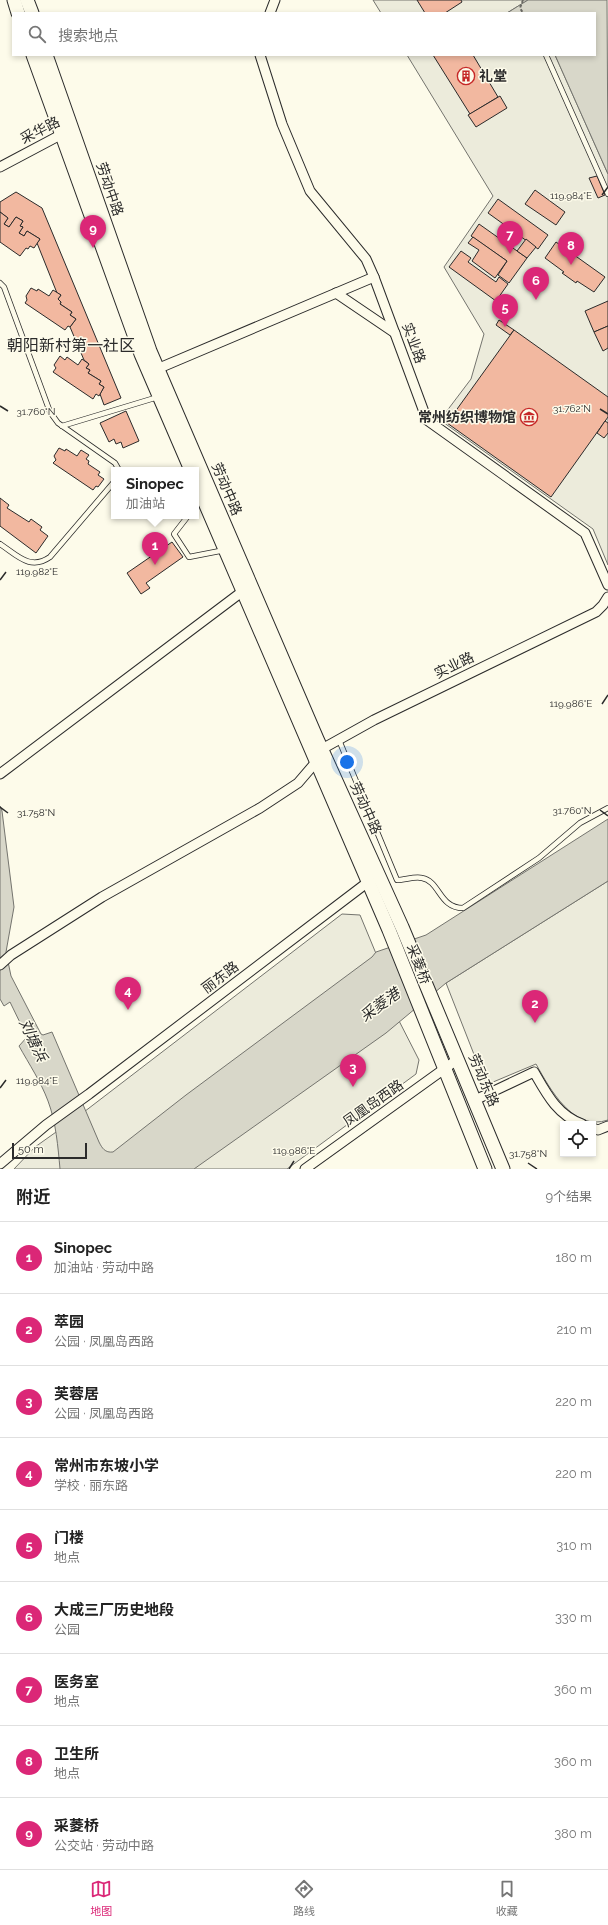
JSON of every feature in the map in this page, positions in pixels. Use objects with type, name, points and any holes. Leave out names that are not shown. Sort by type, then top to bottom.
[{"type":"main road","points":[[14,0],[18,12]]},
{"type":"main road","points":[[27,0],[32,12]]},
{"type":"main road","name":"劳动中路","points":[[33,56],[66,131],[157,369],[322,749],[402,927]]},
{"type":"main road","name":"劳动中路","points":[[46,56],[66,131],[141,354],[190,467]]},
{"type":"main road","name":"劳动中路","points":[[199,501],[225,550],[389,930]]},
{"type":"main road","name":"采菱桥","points":[[402,927],[435,1003]]},
{"type":"main road","name":"采菱桥","points":[[389,930],[444,1070]]},
{"type":"main road","name":"劳动东路","points":[[435,1003],[503,1169]]},
{"type":"main road","points":[[444,1070],[485,1169]]},
{"type":"street","points":[[270,12],[275,0]]},
{"type":"street","name":"实业路","points":[[260,56],[282,124],[310,191],[366,259],[427,420],[585,533],[608,585]]},
{"type":"street","name":"采华路","points":[[0,167],[66,131]]},
{"type":"street","points":[[157,369],[374,277]]},
{"type":"street","points":[[336,293],[395,333]]},
{"type":"street","points":[[0,774],[243,591]]},
{"type":"street","name":"实业路","points":[[322,749],[374,720],[596,612],[603,606],[608,597]]},
{"type":"street","points":[[0,965],[11,955],[102,897],[260,808],[298,784],[316,762],[322,749]]},
{"type":"street","name":"丽东路","points":[[0,1164],[46,1125],[90,1094],[368,882]]},
{"type":"street","name":"凤凰岛西路","points":[[305,1169],[458,1059]]},
{"type":"street","points":[[475,1100],[534,1072],[550,1100],[574,1121]]},
{"type":"street","points":[[596,1129],[598,1130],[608,1126]]},
{"type":"lane","points":[[546,56],[608,194]]},
{"type":"lane","points":[[0,283],[4,287],[50,412],[58,423],[115,462],[118,467]]},
{"type":"lane","points":[[62,426],[159,396]]},
{"type":"lane","points":[[0,544],[22,559],[33,564],[42,562],[50,557],[111,486]]},
{"type":"lane","points":[[186,519],[174,534],[189,557],[225,550]]},
{"type":"lane","points":[[339,740],[397,880],[421,877],[429,880],[446,902],[455,908],[463,908],[476,900],[539,858],[580,823],[608,808]]},
{"type":"path","points":[[522,12],[520,8],[523,0]]},
{"type":"shaded area","points":[[373,0],[528,0],[509,12],[380,12]]},
{"type":"shaded area","points":[[408,56],[555,56],[608,174],[608,565],[593,529],[440,420],[471,379],[484,334],[444,267],[493,196]]},
{"type":"shaded area","points":[[608,881],[608,1120],[590,1121],[584,1120],[574,1114],[564,1106],[556,1096],[536,1064],[486,1085],[446,983]]},
{"type":"shaded area","points":[[342,914],[360,915],[382,968],[107,1169],[14,1169],[35,1147],[80,1115]]},
{"type":"shaded area","points":[[394,1011],[419,1060],[416,1074],[287,1169],[181,1169]]},
{"type":"water","points":[[528,0],[607,0],[608,174],[555,56],[596,56],[596,12],[509,12]]},
{"type":"water","points":[[0,806],[2,811],[14,907],[6,952],[11,976],[41,1034],[43,1035],[52,1032],[99,1142],[104,1150],[108,1152],[113,1152],[186,1095],[372,957],[376,952],[426,935],[608,819],[608,881],[446,983],[386,1033],[194,1169],[60,1169],[51,1109],[35,1073],[19,1046],[27,1037],[10,1002],[4,1006],[0,999]]},
{"type":"building","points":[[417,0],[461,0],[462,2],[447,12],[424,12]]},
{"type":"building","name":"礼堂","points":[[434,56],[474,56],[498,97],[470,114]]},
{"type":"building","points":[[500,96],[507,108],[476,127],[468,115]]},
{"type":"building","points":[[597,176],[605,195],[598,198],[589,178]]},
{"type":"building","points":[[535,190],[565,212],[556,225],[525,204]]},
{"type":"building","points":[[16,192],[42,208],[121,398],[104,405],[100,394],[104,387],[99,384],[101,381],[88,373],[90,370],[86,368],[89,364],[84,360],[70,327],[76,319],[70,315],[72,312],[60,304],[61,302],[58,299],[61,295],[57,293],[37,243],[40,239],[27,231],[24,236],[19,233],[23,227],[20,226],[23,221],[16,217],[9,227],[4,224],[8,218],[0,212],[0,202]]},
{"type":"building","points":[[498,199],[548,235],[538,249],[488,213]]},
{"type":"building","points":[[0,212],[8,218],[4,224],[9,227],[16,217],[23,221],[20,226],[23,227],[19,233],[24,236],[27,231],[40,239],[34,248],[30,246],[28,249],[26,248],[20,256],[0,242]]},
{"type":"building","points":[[479,224],[527,258],[509,283],[498,275],[507,261],[471,236]]},
{"type":"building","points":[[473,237],[507,261],[495,278],[472,261],[479,250],[468,243]]},
{"type":"building","points":[[526,239],[536,247],[527,258],[517,251]]},
{"type":"building","points":[[556,242],[605,277],[594,292],[577,281],[576,283],[545,258]]},
{"type":"building","points":[[461,251],[471,258],[468,262],[496,282],[499,277],[508,284],[496,301],[449,267]]},
{"type":"building","points":[[31,288],[37,291],[38,289],[49,296],[53,290],[61,295],[58,299],[61,302],[60,304],[72,312],[70,315],[76,319],[70,327],[68,326],[65,330],[25,303],[27,300],[26,296]]},
{"type":"building","points":[[608,301],[608,326],[594,332],[585,311]]},
{"type":"building","points":[[499,320],[514,330],[510,335],[496,325]]},
{"type":"building","points":[[608,326],[608,348],[603,351],[594,332]]},
{"type":"building","points":[[514,330],[608,397],[608,417],[551,497],[447,423]]},
{"type":"building","points":[[60,356],[65,360],[67,357],[78,365],[82,359],[89,364],[86,368],[90,370],[88,373],[101,381],[99,384],[104,387],[99,396],[96,394],[93,399],[53,372],[56,368],[54,365]]},
{"type":"building","points":[[126,411],[139,441],[123,448],[121,442],[116,444],[114,439],[109,442],[100,423]]},
{"type":"building","points":[[605,421],[608,423],[608,433],[604,438],[597,433]]},
{"type":"building","points":[[59,448],[65,451],[66,449],[77,456],[81,450],[89,455],[86,459],[89,461],[88,464],[100,472],[98,475],[104,479],[98,487],[96,486],[93,490],[53,463],[56,460],[54,456]]},
{"type":"building","points":[[0,498],[9,505],[7,508],[29,522],[31,519],[42,527],[40,530],[48,536],[36,553],[0,526]]},
{"type":"building","points":[[172,542],[183,557],[146,583],[150,588],[141,594],[127,573]]},
{"type":"place","name":"礼堂","points":[[466,76]]},
{"type":"place","name":"采菱桥","points":[[93,248]]},
{"type":"place","name":"医务室","points":[[510,254]]},
{"type":"place","name":"卫生所","points":[[571,265]]},
{"type":"place","name":"大成三厂历史地段","points":[[536,300]]},
{"type":"place","name":"门楼","points":[[505,327]]},
{"type":"place","name":"常州纺织博物馆","points":[[529,417]]},
{"type":"place","name":"Sinopec","points":[[155,565]]},
{"type":"place","name":"常州市东坡小学","points":[[128,1010]]},
{"type":"place","name":"萃园","points":[[535,1023]]},
{"type":"place","name":"芙蓉居","points":[[353,1087]]},
{"type":"district","name":"朝阳新村第一社区","points":[[71,345]]},
{"type":"water label","name":"采菱港","points":[[380,1005]]},
{"type":"water label","name":"刘塘浜","points":[[33,1040]]}]
